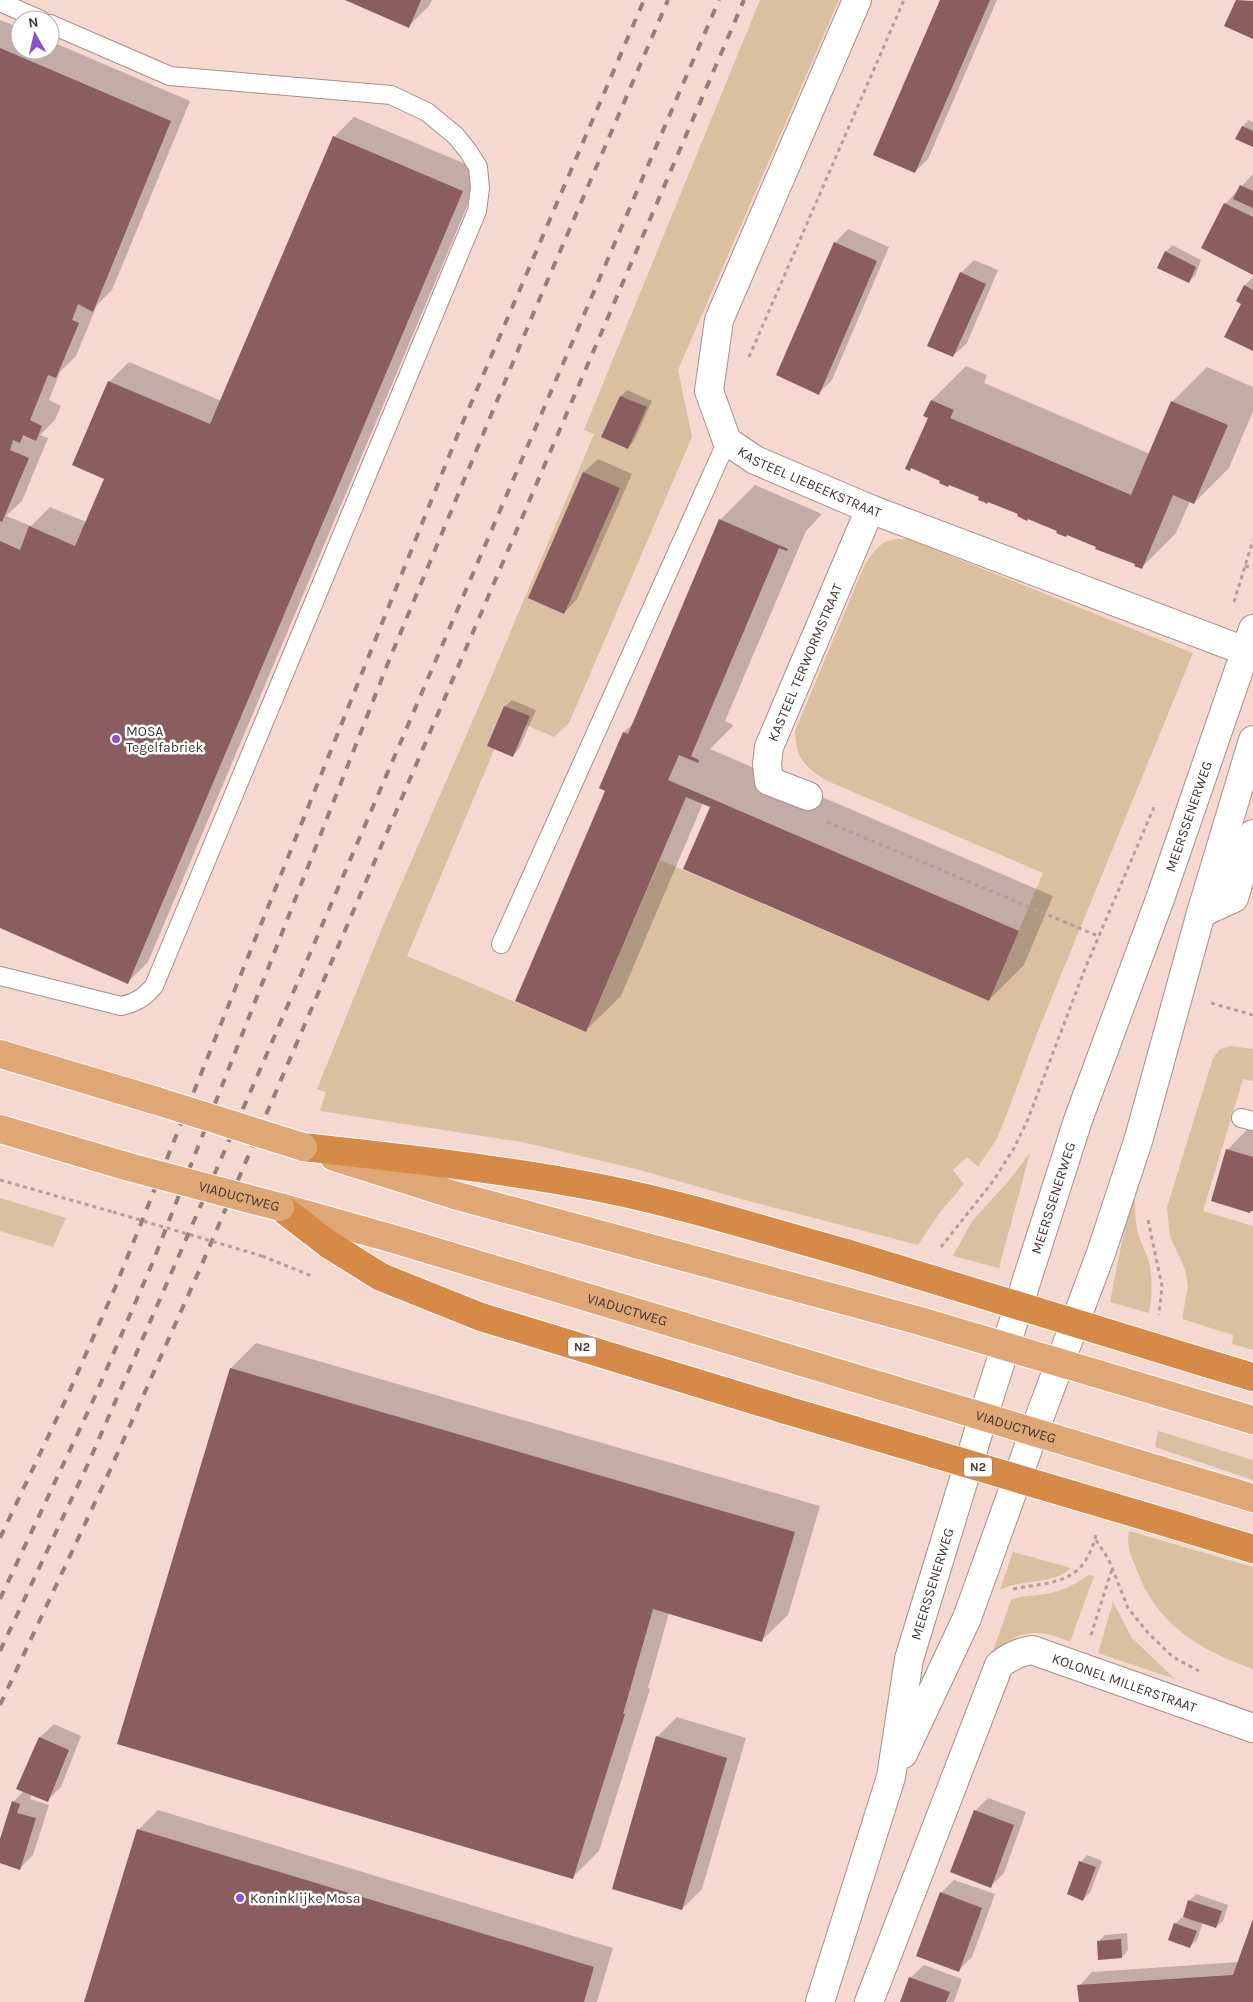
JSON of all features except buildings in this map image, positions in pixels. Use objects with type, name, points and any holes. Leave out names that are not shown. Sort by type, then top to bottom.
[{"type":"highway","points":[[304,1147],[464,1165],[575,1183],[675,1204],[846,1253],[1253,1377]]},
{"type":"highway","name":"N2","points":[[280,1207],[328,1244],[374,1273],[472,1313],[786,1410],[1253,1549]]},
{"type":"main road","points":[[0,1054],[157,1101],[454,1195],[903,1316],[1253,1420]]},
{"type":"main road","name":"VIADUCTWEG","points":[[0,1129],[129,1167],[406,1243],[1253,1498]]},
{"type":"street","name":"KASTEEL LIEBEEKSTRAAT","points":[[857,0],[719,320],[709,391],[728,441],[755,460],[870,510],[1244,644]]},
{"type":"street","name":"KASTEEL TERWORMSTRAAT","points":[[808,796],[769,781],[767,764],[769,747],[870,510]]},
{"type":"street","name":"MEERSSENERWEG","points":[[891,1777],[909,1659],[983,1417],[1078,1120],[1160,899],[1244,644]]},
{"type":"street","name":"MEERSSENERWEG","points":[[820,2002],[891,1777],[967,1618],[1101,1253],[1139,1138],[1201,913],[1253,740]]},
{"type":"street","points":[[1201,913],[1234,898],[1253,834]]},
{"type":"street","name":"KOLONEL MILLERSTRAAT","points":[[869,2002],[999,1665],[1008,1658],[1020,1652],[1032,1650],[1253,1728]]},
{"type":"lane","points":[[0,2],[18,10]]},
{"type":"lane","points":[[0,976],[121,1006],[134,1003],[146,996],[154,986],[477,211],[480,188],[478,167],[456,136],[427,112],[391,96],[170,76],[60,28]]},
{"type":"lane","points":[[501,944],[728,441]]},
{"type":"path","points":[[748,360],[904,0]]},
{"type":"path","points":[[1244,644],[1245,566],[1253,540]]},
{"type":"path","points":[[1245,566],[1253,568]]},
{"type":"path","points":[[808,796],[815,817],[1098,936]]},
{"type":"path","points":[[939,1252],[994,1180],[1014,1148],[1028,1120],[1098,936],[1155,805]]},
{"type":"path","points":[[1206,1002],[1253,1015]]},
{"type":"path","points":[[0,1180],[262,1256]]},
{"type":"path","points":[[1147,1217],[1162,1286],[1157,1321]]},
{"type":"path","points":[[1011,1589],[1065,1580],[1082,1564],[1098,1531]]},
{"type":"path","points":[[1095,1540],[1112,1569],[1128,1608],[1149,1634],[1174,1657],[1207,1676]]},
{"type":"path","points":[[1092,1630],[1112,1569]]},
{"type":"shaded area","points":[[760,0],[839,0],[678,370],[692,437],[569,723],[554,737],[508,717],[407,956],[586,1032],[660,860],[989,1001],[1043,873],[825,780],[806,765],[797,748],[795,731],[865,564],[878,547],[887,541],[908,539],[1193,653],[1038,1031],[996,1140],[978,1167],[967,1157],[953,1170],[964,1184],[938,1215],[918,1245],[737,1198],[640,1170],[522,1142],[320,1111],[326,1092],[317,1089],[382,928],[479,706],[594,434],[584,430]]},
{"type":"shaded area","points":[[1231,1046],[1253,1049],[1253,1081],[1243,1079],[1203,1211],[1253,1226],[1253,1350],[1232,1344],[1233,1335],[1182,1319],[1188,1287],[1185,1269],[1170,1237],[1167,1207],[1213,1058],[1220,1049]]},
{"type":"shaded area","points":[[1030,1153],[999,1268],[953,1256],[972,1221],[1007,1183]]},
{"type":"shaded area","points":[[0,1198],[66,1218],[53,1247],[0,1231]]},
{"type":"shaded area","points":[[1135,1198],[1137,1229],[1149,1262],[1151,1275],[1149,1313],[1110,1302],[1125,1226]]},
{"type":"shaded area","points":[[1158,1431],[1253,1460],[1253,1480],[1155,1447]]},
{"type":"shaded area","points":[[1129,1531],[1253,1567],[1253,1669],[1215,1653],[1182,1632],[1168,1620],[1155,1605],[1136,1568],[1129,1545]]},
{"type":"shaded area","points":[[1013,1552],[1071,1568],[1063,1574],[1046,1580],[1018,1584],[1000,1590]]},
{"type":"shaded area","points":[[1088,1575],[1094,1576],[1070,1642],[1048,1634],[1029,1633],[1011,1640],[992,1654],[1011,1600],[1057,1591],[1073,1585]]},
{"type":"shaded area","points":[[1113,1602],[1132,1638],[1175,1679],[1098,1653]]},
{"type":"railway","points":[[0,1538],[66,1399],[115,1288],[460,429],[644,0]]},
{"type":"railway","points":[[0,1599],[92,1403],[152,1264],[388,663],[531,319],[668,0]]},
{"type":"railway","points":[[0,1651],[88,1464],[269,1049],[719,0]]},
{"type":"railway","points":[[0,1705],[106,1479],[199,1271],[744,0]]},
{"type":"place","name":"MOSA Tegelfabriek","points":[[116,739]]},
{"type":"place","name":"Koninklijke Mosa","points":[[240,1898]]}]
